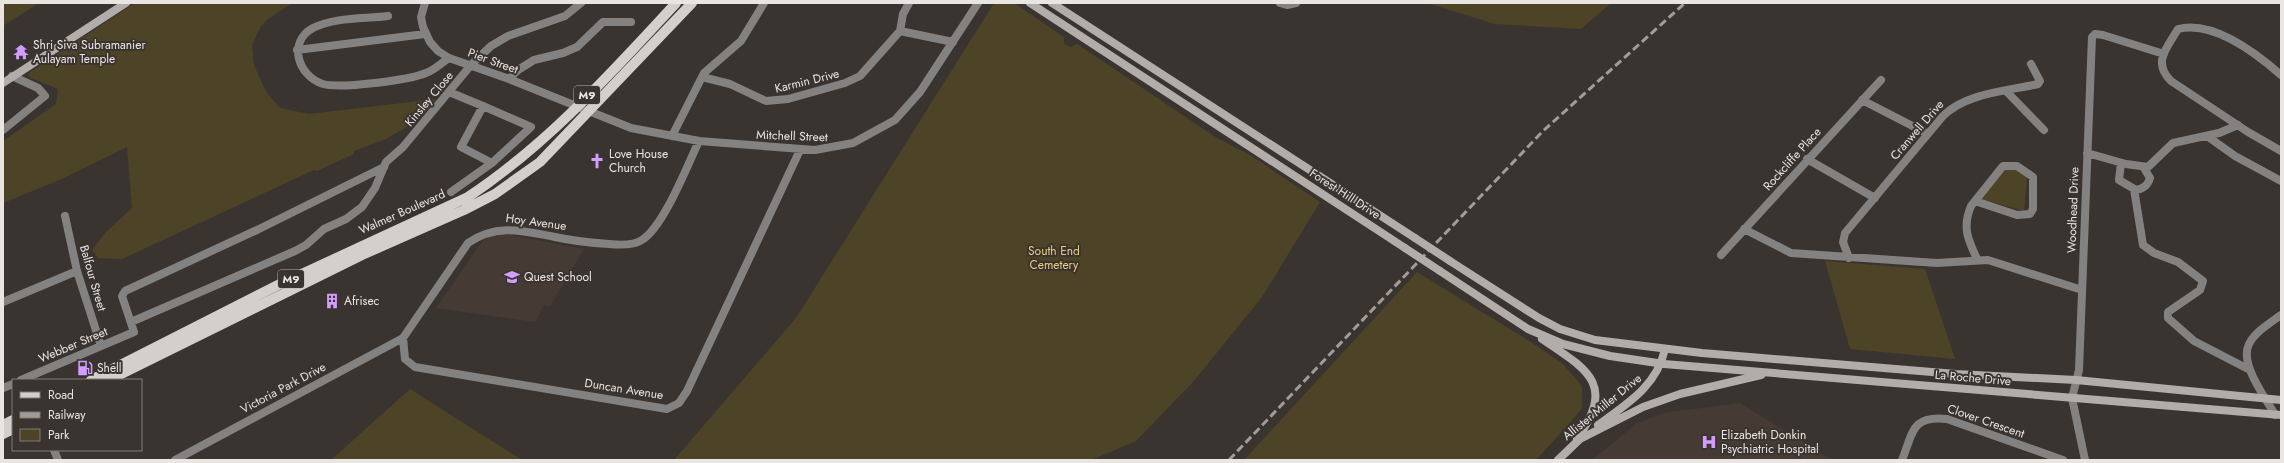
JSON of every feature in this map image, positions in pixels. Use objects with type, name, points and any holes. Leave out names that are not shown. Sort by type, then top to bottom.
[{"type":"main road","name":"Walmer Boulevard","points":[[94,379],[278,285],[468,197],[494,182],[521,160],[577,106],[676,3]]},
{"type":"main road","name":"Walmer Boulevard","points":[[111,379],[355,258],[464,210],[495,194],[540,162],[692,3]]},
{"type":"main road","points":[[3,425],[12,420]]},
{"type":"main road","points":[[3,434],[12,430]]},
{"type":"street","points":[[3,83],[126,3]]},
{"type":"street","name":"Pier Street","points":[[425,3],[421,17],[425,34],[438,51],[449,58],[510,79],[577,106],[591,110]]},
{"type":"street","name":"Kinsley Close","points":[[384,167],[403,147],[471,65],[486,50],[500,40],[565,16],[581,3]]},
{"type":"street","points":[[672,136],[702,77],[714,62],[741,41],[764,3]]},
{"type":"street","name":"Karmin Drive","points":[[702,77],[730,84],[766,101],[788,99],[853,80],[860,76],[900,31],[903,14],[909,3]]},
{"type":"street","name":"Mitchell Street","points":[[591,110],[631,128],[698,141],[800,150],[832,149],[867,137],[895,120],[920,92],[978,3]]},
{"type":"street","name":"Forest Hill Drive","points":[[1030,3],[1528,329],[1581,350],[1664,364]]},
{"type":"street","name":"Forest Hill Drive","points":[[1052,3],[1529,313],[1560,329],[1595,340],[1666,349]]},
{"type":"street","points":[[1280,3],[1287,5],[1296,3]]},
{"type":"street","points":[[388,16],[331,23],[314,27],[303,35],[297,50],[298,61],[304,72],[317,82],[333,85],[393,80],[422,75],[449,58]]},
{"type":"street","points":[[510,79],[528,62],[574,49],[603,22],[631,22]]},
{"type":"street","points":[[2281,75],[2248,49],[2194,27],[2182,27],[2178,29],[2164,54],[2160,68],[2165,76],[2238,125],[2281,151]]},
{"type":"street","points":[[900,31],[953,42]]},
{"type":"street","points":[[297,50],[425,34]]},
{"type":"street","name":"Woodhead Drive","points":[[2076,380],[2079,370],[2091,39],[2093,35],[2099,35],[2164,54]]},
{"type":"street","name":"Cranwell Drive","points":[[1848,258],[1844,249],[1843,237],[1943,116],[1958,103],[2038,84],[2040,81],[2039,76],[2030,64]]},
{"type":"street","points":[[3,130],[45,96],[38,88],[12,76]]},
{"type":"street","name":"Rockcliffe Place","points":[[1721,255],[1881,80]]},
{"type":"street","points":[[449,92],[531,127],[492,163],[451,192]]},
{"type":"street","points":[[2007,92],[2044,130]]},
{"type":"street","points":[[1862,100],[1928,134]]},
{"type":"street","points":[[483,106],[461,147],[492,163]]},
{"type":"street","points":[[2087,153],[2144,168],[2152,165],[2173,143],[2219,134],[2238,125]]},
{"type":"street","points":[[2207,136],[2235,156],[2281,181]]},
{"type":"street","name":"Hoy Avenue","points":[[403,338],[468,243],[480,234],[496,229],[513,229],[620,246],[634,244],[642,240],[651,233],[671,198],[698,141]]},
{"type":"street","name":"Duncan Avenue","points":[[403,338],[404,356],[407,362],[415,367],[667,409],[674,407],[687,391],[733,296],[800,150]]},
{"type":"street","points":[[1807,160],[1874,198]]},
{"type":"street","points":[[2121,163],[2118,175],[2119,180],[2134,189],[2140,190],[2149,183],[2150,178],[2144,168]]},
{"type":"street","points":[[1975,201],[2017,215],[2030,214],[2033,209],[2033,177],[2014,165],[2001,166],[1975,201],[1968,213],[1966,236],[1977,259]]},
{"type":"street","points":[[384,167],[375,188],[362,207],[346,219],[324,229],[306,245],[130,322],[122,296],[125,291],[251,233],[384,167]]},
{"type":"street","points":[[2134,189],[2143,245],[2154,253],[2178,262],[2203,281],[2200,290],[2168,312],[2168,318],[2175,327],[2194,340],[2250,370]]},
{"type":"street","name":"Balfour Street","points":[[65,216],[77,271],[101,346]]},
{"type":"street","points":[[1744,229],[1791,253],[1848,258],[1937,262],[1977,259],[2006,265],[2082,290]]},
{"type":"street","points":[[3,302],[77,271]]},
{"type":"street","points":[[2278,415],[2250,370],[2246,354],[2253,337],[2281,315]]},
{"type":"street","name":"Webber Street","points":[[24,379],[134,332],[130,322]]},
{"type":"street","points":[[1528,329],[1576,363],[1593,382],[1596,405],[1578,440]]},
{"type":"street","name":"Victoria Park Drive","points":[[175,460],[403,338]]},
{"type":"street","name":"Allister Miller Drive","points":[[1558,460],[1578,440],[1646,388],[1664,364],[1666,349]]},
{"type":"street","name":"La Roche Drive","points":[[1666,349],[1956,374],[2076,380],[2281,400]]},
{"type":"street","name":"La Roche Drive","points":[[1664,364],[2278,415]]},
{"type":"street","points":[[1578,440],[1643,407],[1680,394],[1772,372]]},
{"type":"street","points":[[2076,380],[2072,398],[2085,460]]},
{"type":"street","name":"Clover Crescent","points":[[1902,460],[1916,424],[1929,417],[1947,419],[2063,460]]},
{"type":"shaded area","name":"Quest School","points":[[498,233],[584,249],[550,306],[544,305],[535,322],[436,308],[484,239]]},
{"type":"shaded area","name":"Elizabeth Donkin Psychiatric Hospital","points":[[1740,403],[1832,460],[1592,460],[1636,424],[1663,413]]},
{"type":"green space","points":[[3,3],[39,3],[3,26]]},
{"type":"green space","points":[[135,3],[292,3],[267,20],[261,26],[252,45],[254,65],[261,81],[267,93],[280,108],[309,114],[436,99],[422,118],[386,139],[354,151],[354,154],[317,171],[314,170],[122,259],[98,258],[92,250],[106,232],[132,208],[127,147],[62,179],[3,203],[3,141],[56,104],[58,89],[31,78],[28,75],[30,72]]},
{"type":"green space","name":"South End Cemetery","points":[[994,3],[1014,3],[1064,37],[1064,44],[1071,47],[1077,44],[1217,138],[1250,155],[1320,202],[1262,297],[1193,382],[1136,441],[1091,460],[674,460],[796,318]]},
{"type":"green space","points":[[1427,3],[1611,3],[1581,29],[1495,24]]},
{"type":"green space","points":[[2005,167],[2023,172],[2027,178],[2024,211],[1981,199]]},
{"type":"green space","points":[[1825,261],[1925,269],[1955,359],[1850,349]]},
{"type":"green space","points":[[1417,272],[1531,342],[1563,364],[1582,386],[1582,408],[1536,460],[1244,460]]},
{"type":"green space","points":[[410,389],[522,460],[331,460]]},
{"type":"railway","points":[[1229,460],[1543,131],[1685,3]]},
{"type":"place","name":"Shri Siva Subramanier Aulayam Temple","points":[[21,52]]},
{"type":"place","name":"Love House Church","points":[[597,161]]},
{"type":"place","name":"Quest School","points":[[512,277]]},
{"type":"place","name":"Afrisec","points":[[332,301]]},
{"type":"place","name":"Shell","points":[[85,368]]},
{"type":"place","name":"Elizabeth Donkin Psychiatric Hospital","points":[[1709,442]]}]
